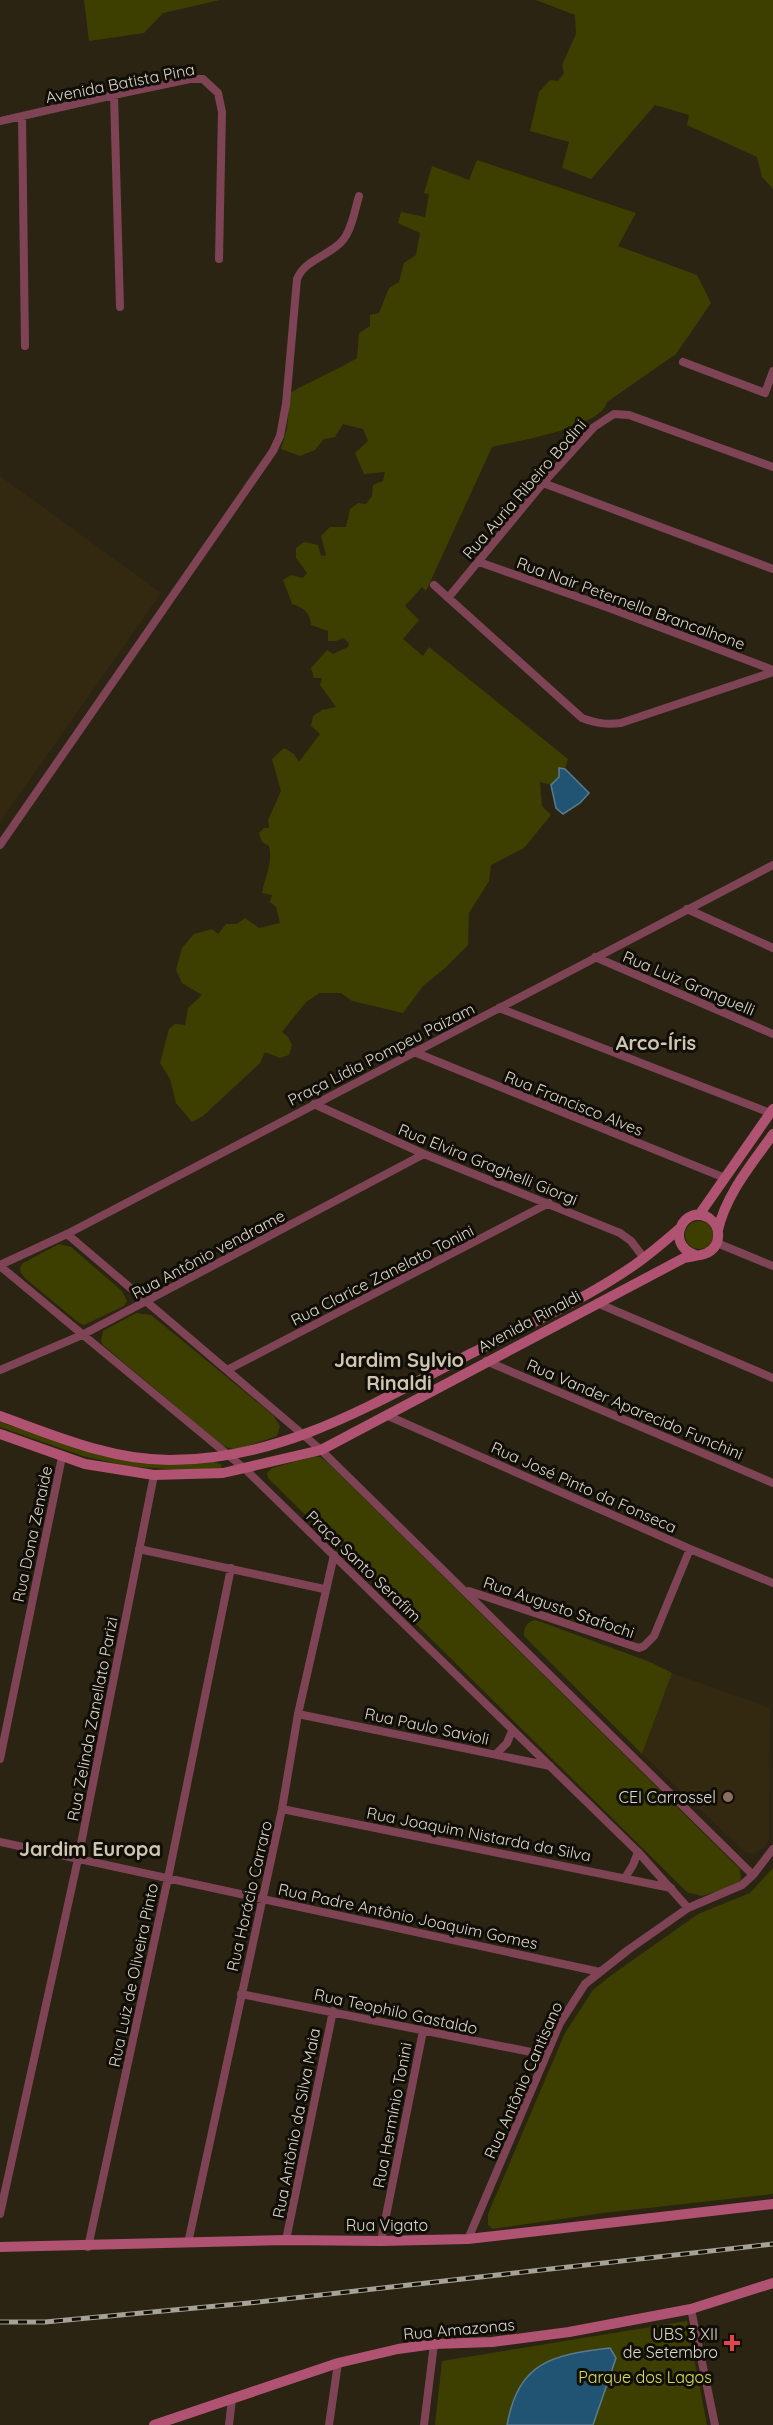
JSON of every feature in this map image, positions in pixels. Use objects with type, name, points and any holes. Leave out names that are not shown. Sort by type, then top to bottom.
[{"type":"main road","points":[[772,1112],[699,1215],[687,1219],[679,1229],[680,1243],[684,1248],[695,1255],[708,1252],[717,1243],[722,1214],[729,1197],[773,1134]]},
{"type":"main road","points":[[699,1215],[711,1219],[718,1230]]},
{"type":"main road","name":"Avenida Rinaldi","points":[[0,1416],[89,1447],[120,1454],[169,1460],[227,1456],[303,1436],[336,1423],[581,1297],[644,1258],[679,1229]]},
{"type":"main road","name":"Avenida Rinaldi","points":[[0,1434],[62,1457],[110,1469],[154,1475],[201,1475],[245,1469],[321,1450],[597,1303],[684,1258],[695,1255]]},
{"type":"main road","name":"Rua Vigato","points":[[0,2247],[468,2238],[773,2204]]},
{"type":"main road","name":"Rua Amazonas","points":[[154,2425],[338,2362],[434,2344],[492,2342],[569,2332],[691,2309],[773,2283]]},
{"type":"street","name":"Avenida Batista Pina","points":[[0,121],[114,95],[203,79],[218,93],[222,112],[219,259]]},
{"type":"street","points":[[114,95],[120,307]]},
{"type":"street","points":[[22,116],[25,346]]},
{"type":"street","points":[[0,844],[273,451],[280,436],[286,404],[297,279],[304,267],[342,242],[347,234],[359,196]]},
{"type":"street","points":[[683,362],[769,394],[773,372]]},
{"type":"street","name":"Rua Auria Ribeiro Bodini","points":[[448,598],[543,483],[594,427],[614,414],[629,415],[773,467]]},
{"type":"street","points":[[543,483],[773,569]]},
{"type":"street","name":"Rua Nair Peternella Brancalhone","points":[[479,562],[630,615],[773,671]]},
{"type":"street","points":[[434,585],[582,718],[596,723],[621,723],[773,671]]},
{"type":"street","name":"Praça Lídia Pompeu Paizam","points":[[0,1265],[67,1234],[773,865]]},
{"type":"street","points":[[687,909],[773,948]]},
{"type":"street","name":"Rua Luiz Granguelli","points":[[595,957],[773,1034]]},
{"type":"street","points":[[499,1008],[772,1112]]},
{"type":"street","name":"Rua Francisco Alves","points":[[414,1052],[725,1178]]},
{"type":"street","name":"Rua Elvira Graghelli Giorgi","points":[[314,1104],[424,1154],[620,1233],[631,1241],[644,1258]]},
{"type":"street","name":"Rua Antônio vendrame","points":[[0,1370],[82,1335],[424,1154]]},
{"type":"street","name":"Rua Clarice Zanelato Tonini","points":[[227,1370],[549,1203]]},
{"type":"street","points":[[67,1234],[321,1450],[465,1589],[753,1875]]},
{"type":"street","points":[[717,1243],[773,1266]]},
{"type":"street","name":"Praça Santo Serafim","points":[[0,1265],[245,1469],[638,1852],[688,1908]]},
{"type":"street","points":[[597,1303],[773,1378]]},
{"type":"street","name":"Rua Vander Aparecido Funchini","points":[[486,1361],[773,1483]]},
{"type":"street","name":"Rua José Pinto da Fonseca","points":[[386,1414],[690,1549],[773,1583]]},
{"type":"street","name":"Rua Dona Zenaide","points":[[0,1759],[62,1457]]},
{"type":"street","name":"Rua Zelinda Zanellato Parizi","points":[[0,2214],[78,1858],[154,1475]]},
{"type":"street","points":[[139,1549],[324,1589]]},
{"type":"street","name":"Rua Augusto Stafochi","points":[[465,1589],[639,1648],[654,1636],[690,1549]]},
{"type":"street","name":"Rua Horácio Carraro","points":[[188,2243],[282,1809],[298,1714],[324,1589],[334,1555]]},
{"type":"street","name":"Rua Luiz de Oliveira Pinto","points":[[88,2247],[168,1878],[231,1568]]},
{"type":"street","name":"Rua Paulo Savioli","points":[[298,1714],[550,1766]]},
{"type":"street","points":[[496,1754],[507,1743],[512,1731]]},
{"type":"street","name":"Rua Joaquim Nistarda da Silva","points":[[282,1809],[671,1887]]},
{"type":"street","name":"Rua Padre Antônio Joaquim Gomes","points":[[0,1842],[600,1972]]},
{"type":"street","name":"Rua Antônio Cantisano","points":[[468,2238],[560,2023],[585,1984],[688,1908],[731,1891],[753,1875],[773,1849]]},
{"type":"street","points":[[625,1878],[638,1852]]},
{"type":"street","name":"Rua Teophilo Gastaldo","points":[[241,1994],[546,2055]]},
{"type":"street","name":"Rua Antônio da Silva Maia","points":[[286,2240],[333,2011]]},
{"type":"street","name":"Rua Hermínio Tonini","points":[[381,2241],[423,2031]]},
{"type":"street","points":[[691,2309],[715,2425]]},
{"type":"street","points":[[423,2425],[434,2344]]},
{"type":"street","points":[[329,2425],[338,2362]]},
{"type":"street","points":[[229,2425],[232,2399]]},
{"type":"shaded area","points":[[0,476],[161,593],[0,822]]},
{"type":"shaded area","name":"CEI Carrossel","points":[[672,1673],[770,1708],[769,1839],[765,1847],[752,1854],[745,1852],[642,1754]]},
{"type":"green space","points":[[84,0],[220,0],[163,13],[144,33],[89,41]]},
{"type":"green space","points":[[536,0],[773,0],[773,189],[762,177],[757,157],[687,125],[689,115],[655,105],[591,179],[562,168],[569,142],[530,131],[539,92],[550,80],[558,81],[564,73],[562,65],[576,34],[575,15]]},
{"type":"green space","points":[[477,160],[636,213],[618,246],[697,275],[711,303],[676,354],[607,402],[601,411],[590,419],[556,432],[492,447],[426,591],[422,587],[405,606],[419,620],[403,639],[423,656],[429,647],[568,759],[565,769],[559,768],[559,777],[551,785],[540,782],[542,806],[551,815],[524,848],[491,865],[489,881],[469,913],[468,945],[423,986],[403,1013],[352,1001],[341,993],[320,993],[306,1002],[282,1032],[292,1045],[289,1055],[280,1058],[265,1052],[260,1063],[203,1116],[192,1122],[176,1103],[170,1079],[160,1063],[169,1029],[175,1024],[185,1025],[188,1008],[202,995],[182,983],[176,970],[182,948],[194,934],[212,929],[218,934],[226,924],[237,924],[245,918],[259,928],[280,923],[276,907],[270,902],[272,895],[262,893],[270,852],[269,846],[262,842],[259,833],[264,828],[269,828],[268,820],[281,791],[272,759],[284,748],[294,754],[299,762],[320,734],[311,726],[313,716],[322,710],[336,707],[320,685],[322,678],[314,678],[311,668],[327,650],[333,654],[348,647],[349,643],[343,638],[328,641],[328,631],[311,625],[306,611],[292,604],[283,580],[291,575],[303,578],[307,573],[296,558],[296,548],[304,542],[318,545],[321,556],[326,555],[321,536],[330,527],[346,527],[350,509],[358,503],[366,504],[372,496],[373,485],[383,481],[385,472],[364,474],[355,453],[368,441],[363,429],[343,424],[335,437],[324,439],[315,450],[300,456],[281,449],[287,429],[290,393],[357,358],[359,333],[370,326],[370,315],[379,313],[389,288],[399,282],[404,263],[416,255],[420,233],[398,223],[401,212],[425,217],[429,194],[424,193],[432,166],[469,180]]},
{"type":"green space","points":[[699,1221],[709,1225],[713,1235],[709,1245],[699,1249],[689,1245],[685,1235],[689,1225]]},
{"type":"green space","points":[[59,1244],[71,1247],[122,1291],[127,1301],[124,1306],[84,1325],[26,1279],[20,1268],[23,1263]]},
{"type":"green space","points":[[136,1313],[151,1315],[273,1415],[280,1426],[277,1436],[236,1450],[223,1446],[103,1345],[101,1341],[103,1331]]},
{"type":"green space","points":[[0,1422],[74,1448],[115,1459],[213,1462],[221,1464],[222,1468],[180,1470],[127,1466],[83,1456],[0,1427]]},
{"type":"green space","points":[[314,1456],[326,1461],[740,1869],[741,1880],[736,1885],[702,1896],[687,1892],[268,1478],[267,1473],[272,1468]]},
{"type":"green space","points":[[536,1620],[650,1662],[672,1673],[642,1754],[524,1636],[527,1625]]},
{"type":"green space","points":[[773,1868],[773,2194],[603,2213],[493,2229],[488,2225],[488,2214],[565,2033],[593,1990],[698,1914],[750,1893]]},
{"type":"green space","name":"Parque dos Lagos","points":[[687,2321],[707,2425],[435,2425],[442,2361]]},
{"type":"water","points":[[559,768],[565,769],[589,793],[580,803],[563,814],[556,808],[551,785],[559,777]]},
{"type":"water","points":[[610,2348],[616,2358],[593,2425],[507,2425],[512,2404],[520,2387],[541,2365],[571,2354]]},
{"type":"railway","points":[[0,2322],[45,2322],[249,2303],[773,2244]]},
{"type":"place","name":"CEI Carrossel","points":[[728,1797]]},
{"type":"place","name":"UBS 3 XII de Setembro","points":[[732,2343]]},
{"type":"district","name":"Arco-Íris","points":[[656,1043]]},
{"type":"district","name":"Jardim Sylvio Rinaldi","points":[[399,1372]]},
{"type":"district","name":"Jardim Europa","points":[[90,1849]]}]
